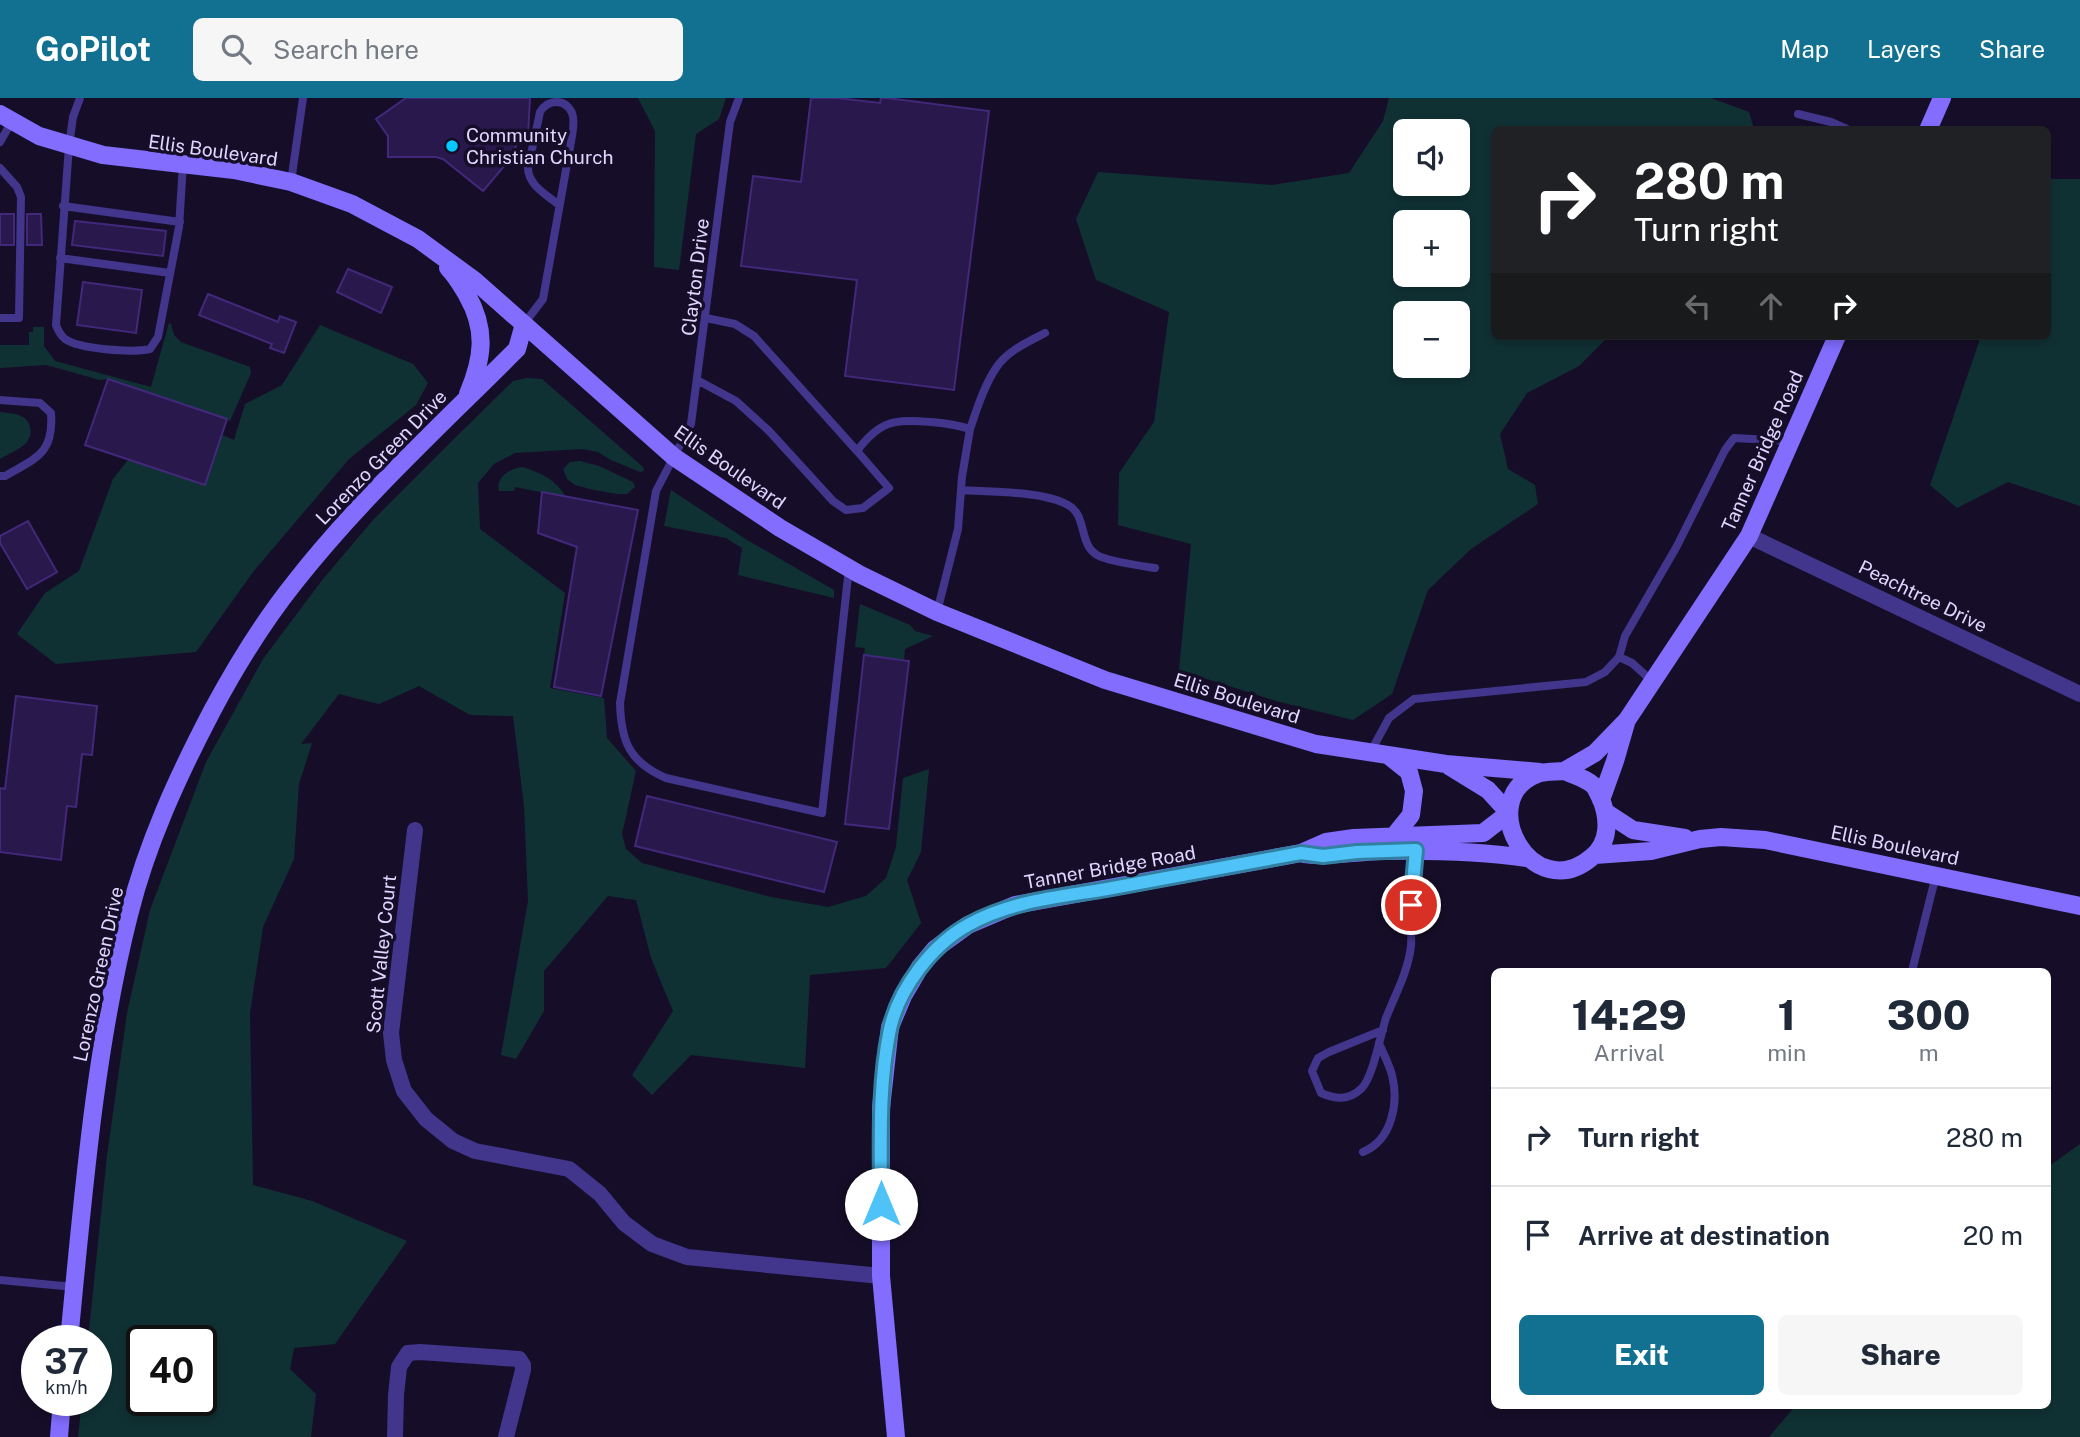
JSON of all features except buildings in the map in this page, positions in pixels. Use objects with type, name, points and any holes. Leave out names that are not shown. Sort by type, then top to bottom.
[{"type":"main road","points":[[1930,126],[1942,98]]},
{"type":"main road","name":"Ellis Boulevard","points":[[6,118],[39,136],[103,155],[234,170],[291,182],[352,204],[418,239],[474,280],[674,457],[780,528],[849,568],[937,611],[1105,680],[1316,744],[1446,764],[1540,772]]},
{"type":"main road","points":[[418,239],[455,274],[472,304],[480,330],[481,352],[474,381],[451,415]]},
{"type":"main road","name":"Lorenzo Green Drive","points":[[70,1325],[107,1021],[129,912],[162,816],[186,760],[231,676],[277,606],[338,531],[517,349],[524,324]]},
{"type":"main road","name":"Tanner Bridge Road","points":[[1564,771],[1595,753],[1627,720],[1749,536],[1835,340]]},
{"type":"main road","name":"Tanner Bridge Road","points":[[1604,806],[1627,720]]},
{"type":"main road","points":[[1389,756],[1409,772],[1414,791],[1411,815],[1394,836]]},
{"type":"main road","name":"Ellis Boulevard","points":[[1446,764],[1488,790],[1509,813]]},
{"type":"main road","points":[[1564,771],[1583,778],[1595,787],[1604,806],[1607,828],[1604,842],[1584,864],[1555,870],[1539,866],[1527,858],[1510,826],[1509,813],[1515,794],[1525,780],[1540,772],[1564,771]]},
{"type":"main road","name":"Ellis Boulevard","points":[[1604,806],[1633,830],[1700,839]]},
{"type":"main road","name":"Tanner Bridge Road","points":[[1301,853],[1323,856],[1483,833],[1509,813]]},
{"type":"main road","name":"Tanner Bridge Road","points":[[896,1437],[881,1276],[881,1108],[890,1027],[903,996],[920,967],[935,949],[968,925],[1015,905],[1301,853],[1326,842],[1394,836],[1416,843],[1527,858]]},
{"type":"main road","name":"Ellis Boulevard","points":[[1595,855],[1651,851],[1700,839],[1721,837],[1765,840],[2080,905]]},
{"type":"main road","points":[[59,1437],[61,1416]]},
{"type":"street","name":"Peachtree Drive","points":[[1749,536],[2080,694]]},
{"type":"street","name":"Scott Valley Court","points":[[415,830],[391,1033],[394,1060],[404,1091],[426,1119],[453,1141],[475,1151],[569,1169],[600,1194],[624,1223],[652,1244],[687,1256],[881,1276]]},
{"type":"street","points":[[395,1437],[399,1367],[408,1353],[420,1352],[519,1359],[523,1370],[506,1437]]},
{"type":"lane","points":[[80,98],[73,117],[69,146],[56,325],[62,337],[73,344],[135,352],[150,349],[158,337],[180,222],[183,164]]},
{"type":"lane","points":[[291,182],[303,98]]},
{"type":"lane","name":"Clayton Drive","points":[[739,98],[730,122],[691,424],[656,491],[620,703],[621,726],[627,745],[637,760],[650,771],[666,778],[822,813],[849,568]]},
{"type":"lane","points":[[524,324],[543,299],[559,205],[573,119],[566,104],[558,100],[544,106],[540,112],[528,175],[531,181],[559,205]]},
{"type":"lane","points":[[1798,114],[1840,126]]},
{"type":"lane","points":[[0,142],[6,118]]},
{"type":"lane","points":[[0,168],[17,187],[21,197],[19,318],[0,318]]},
{"type":"lane","points":[[64,206],[180,222]]},
{"type":"lane","points":[[60,258],[170,273]]},
{"type":"lane","points":[[697,380],[736,401],[769,431],[833,501],[846,510],[863,509],[889,488],[754,336],[735,324],[706,318]]},
{"type":"lane","points":[[937,611],[958,529],[970,429],[984,392],[997,366],[1013,351],[1045,332]]},
{"type":"lane","points":[[0,400],[40,403],[51,413],[52,426],[50,442],[40,455],[5,477],[0,477]]},
{"type":"lane","points":[[857,451],[868,436],[884,425],[904,420],[955,424],[970,429]]},
{"type":"lane","points":[[1370,753],[1389,718],[1414,699],[1586,682],[1605,672],[1619,657],[1625,636],[1677,546],[1734,438],[1791,441]]},
{"type":"lane","points":[[961,490],[1043,496],[1070,505],[1077,514],[1089,547],[1097,556],[1155,568]]},
{"type":"lane","points":[[1619,657],[1632,663],[1653,681]]},
{"type":"lane","points":[[1383,1030],[1318,1058],[1312,1071],[1321,1093],[1332,1098],[1343,1098],[1363,1088],[1401,986],[1411,948],[1416,843]]},
{"type":"lane","points":[[1913,968],[1936,875]]},
{"type":"lane","points":[[1363,1152],[1373,1148],[1382,1139],[1393,1110],[1392,1076],[1379,1043]]},
{"type":"lane","points":[[0,1280],[74,1287]]},
{"type":"green space","points":[[638,98],[726,98],[719,119],[696,134],[679,270],[654,267],[655,131]]},
{"type":"green space","points":[[1389,98],[1711,98],[1749,112],[1753,126],[1491,126],[1491,340],[1605,340],[1579,366],[1527,393],[1500,434],[1508,469],[1535,485],[1538,504],[1471,549],[1428,590],[1392,694],[1353,720],[1276,701],[1179,670],[1191,544],[1118,525],[1119,473],[1154,422],[1169,312],[1096,280],[1076,219],[1098,172],[1272,185],[1349,173],[1383,121]]},
{"type":"green space","points":[[2051,179],[2080,179],[2080,506],[2008,482],[1957,508],[1930,485],[1980,340],[2051,340]]},
{"type":"green space","points":[[169,323],[174,335],[181,342],[250,367],[251,373],[230,421],[108,379],[100,380],[46,365],[0,368],[0,345],[29,345],[29,332],[33,332],[33,327],[44,327],[44,346],[55,361],[151,387]]},
{"type":"green space","points":[[320,325],[413,364],[428,383],[416,405],[349,459],[253,572],[196,652],[56,664],[17,634],[45,593],[79,571],[113,479],[128,460],[205,485],[222,435],[234,440],[245,404],[282,385]]},
{"type":"green space","points":[[542,379],[643,467],[644,471],[640,472],[598,452],[582,449],[515,453],[494,464],[478,483],[480,529],[565,593],[550,688],[604,698],[607,738],[636,771],[622,834],[626,849],[642,863],[771,897],[828,907],[866,896],[886,878],[896,847],[903,778],[929,769],[921,852],[907,880],[921,923],[886,968],[810,975],[805,1068],[691,1055],[652,1095],[632,1075],[673,1011],[651,958],[636,900],[608,896],[544,971],[544,1011],[516,1059],[501,1055],[528,901],[524,806],[513,716],[470,715],[419,686],[379,704],[339,694],[301,744],[312,743],[299,784],[294,859],[263,927],[250,1013],[253,1185],[312,1201],[407,1241],[335,1344],[294,1348],[290,1369],[316,1394],[311,1437],[78,1437],[80,1416],[112,1416],[112,1325],[90,1325],[107,1156],[127,1013],[150,910],[206,762],[263,659],[323,579],[373,520],[513,381]]},
{"type":"green space","points":[[0,412],[23,417],[30,426],[30,433],[23,445],[0,459]]},
{"type":"green space","points":[[580,461],[599,466],[633,482],[635,487],[627,494],[618,494],[575,485],[567,479],[563,469],[570,462]]},
{"type":"green space","points":[[522,467],[547,478],[566,497],[515,487],[514,491],[499,491],[504,474]]},
{"type":"green space","points":[[671,490],[747,540],[834,590],[834,598],[738,575],[742,548],[726,538],[664,526]]},
{"type":"green space","points":[[860,604],[910,625],[915,631],[933,636],[905,649],[904,660],[864,655],[865,648],[855,647]]},
{"type":"green space","points":[[2080,1144],[2080,1437],[1769,1437],[1793,1409],[2051,1409],[2051,1165]]},
{"type":"place","name":"Community Christian Church","points":[[452,146]]},
{"type":"route","points":[[881,1204],[881,1108],[890,1027],[903,996],[920,967],[935,949],[968,925],[1015,905],[1301,853],[1323,856],[1416,850],[1411,905]]}]
